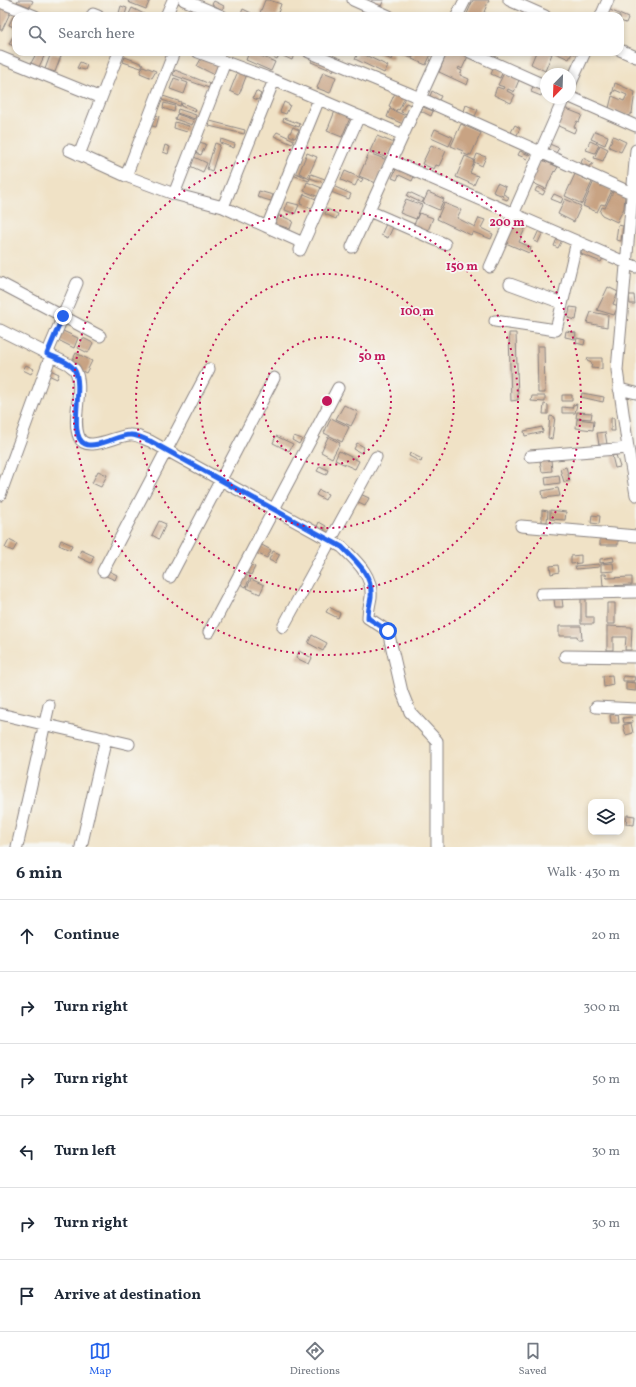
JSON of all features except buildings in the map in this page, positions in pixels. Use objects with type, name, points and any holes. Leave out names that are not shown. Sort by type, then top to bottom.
[{"type":"street","points":[[168,12],[173,0]]},
{"type":"street","points":[[184,0],[212,12]]},
{"type":"street","points":[[353,0],[380,12]]},
{"type":"street","points":[[460,12],[465,0]]},
{"type":"street","points":[[509,0],[536,12]]},
{"type":"street","points":[[603,12],[608,0]]},
{"type":"street","points":[[0,2],[25,12]]},
{"type":"street","points":[[624,52],[636,57]]},
{"type":"street","points":[[117,56],[101,98],[74,153],[126,176],[174,194],[223,207],[267,227],[302,247],[359,116]]},
{"type":"street","points":[[126,176],[172,56]]},
{"type":"street","points":[[209,56],[274,80],[403,135]]},
{"type":"street","points":[[319,56],[420,98],[634,194]]},
{"type":"street","points":[[352,247],[439,56]]},
{"type":"street","points":[[479,56],[540,83]]},
{"type":"street","points":[[576,72],[583,56]]},
{"type":"street","points":[[0,57],[101,98]]},
{"type":"street","points":[[174,194],[225,62]]},
{"type":"street","points":[[223,207],[274,80]]},
{"type":"street","points":[[267,227],[319,99]]},
{"type":"street","points":[[576,100],[636,126]]},
{"type":"street","points":[[490,267],[561,104]]},
{"type":"street","points":[[636,150],[631,264],[617,370],[619,389],[631,432],[628,448],[636,495]]},
{"type":"street","points":[[392,160],[631,264]]},
{"type":"street","points":[[369,211],[445,244]]},
{"type":"street","points":[[495,321],[556,330],[577,240]]},
{"type":"street","points":[[0,283],[100,336]]},
{"type":"street","points":[[0,495],[49,354],[77,283]]},
{"type":"street","points":[[510,284],[562,303]]},
{"type":"street","points":[[0,330],[68,364],[75,370],[78,386],[76,429],[80,439],[85,444],[92,445],[130,434],[150,441],[342,547],[365,572],[371,585],[368,618],[388,631],[402,692],[410,712],[437,741],[437,847]]},
{"type":"street","points":[[103,571],[209,369]]},
{"type":"street","points":[[170,577],[274,378]]},
{"type":"street","points":[[209,632],[338,388]]},
{"type":"street","points":[[619,389],[636,393]]},
{"type":"street","points":[[530,456],[628,448]]},
{"type":"street","points":[[282,627],[376,457]]},
{"type":"street","points":[[521,526],[636,536]]},
{"type":"street","points":[[541,594],[636,592]]},
{"type":"street","points":[[565,656],[636,657]]},
{"type":"street","points":[[17,847],[49,705]]},
{"type":"street","points":[[596,707],[636,709]]},
{"type":"street","points":[[0,714],[129,744]]},
{"type":"street","points":[[81,847],[106,738]]},
{"type":"route","points":[[63,316],[47,354],[68,364],[75,370],[78,386],[76,429],[80,439],[85,444],[92,445],[130,434],[150,441],[342,547],[365,572],[371,585],[368,618],[388,631]]}]
